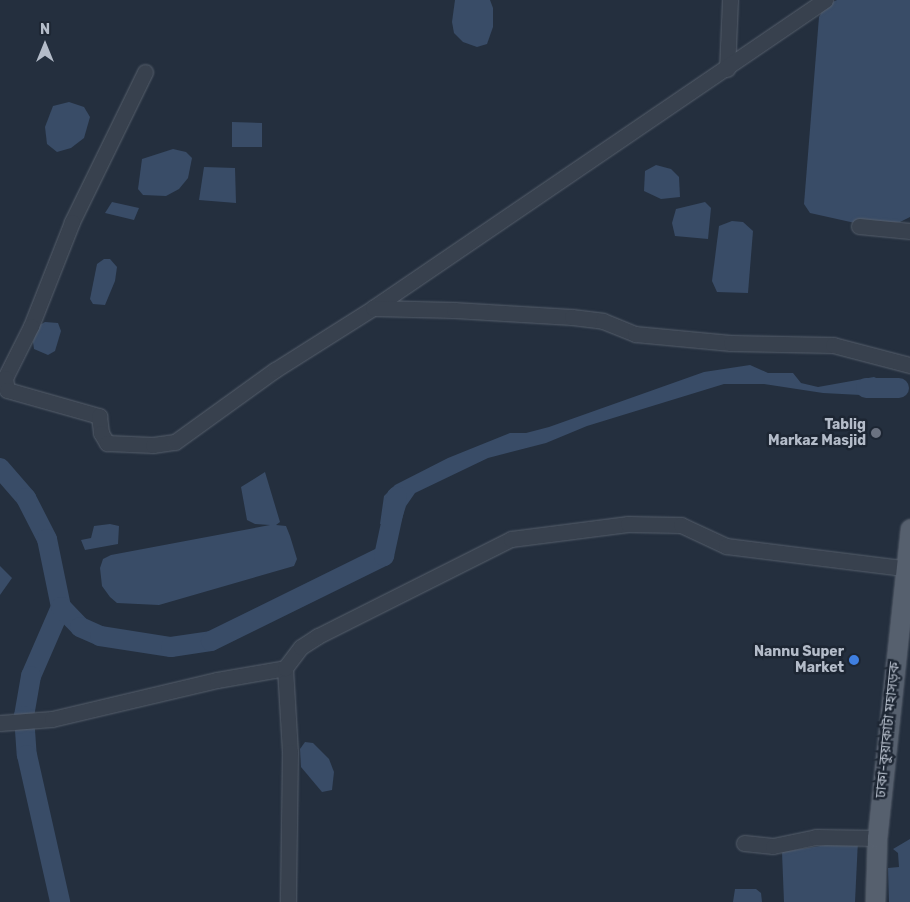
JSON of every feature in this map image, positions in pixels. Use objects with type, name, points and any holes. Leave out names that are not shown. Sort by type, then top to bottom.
[{"type":"main road","name":"ঢাকা-কুয়াকাটা মহাসড়ক","points":[[875,902],[877,838],[908,568],[910,529]]},
{"type":"street","points":[[727,69],[730,0]]},
{"type":"street","points":[[144,72],[72,222],[31,326],[6,358],[5,378],[7,390],[94,413],[102,419],[101,433],[108,443],[168,444],[275,370],[373,308],[520,205],[727,69],[825,0]]},
{"type":"street","points":[[859,226],[910,231]]},
{"type":"street","points":[[373,308],[454,310],[572,318],[603,321],[635,334],[731,342],[832,345],[910,365]]},
{"type":"street","points":[[288,902],[290,760],[285,668],[301,647],[318,636],[511,539],[628,524],[681,525],[726,546],[908,568]]},
{"type":"street","points":[[0,723],[52,719],[217,680],[285,668]]},
{"type":"street","points":[[744,843],[773,846],[816,837],[877,838]]},
{"type":"water","points":[[455,0],[490,0],[493,8],[493,27],[487,44],[477,47],[463,42],[454,33],[452,22]]},
{"type":"water","points":[[837,0],[910,0],[910,217],[900,222],[855,223],[810,213],[804,204],[819,17],[826,5]]},
{"type":"water","points":[[69,102],[84,107],[90,117],[84,138],[71,148],[57,152],[47,144],[45,127],[53,106]]},
{"type":"water","points":[[232,122],[262,123],[262,147],[232,147]]},
{"type":"water","points":[[173,149],[186,152],[192,158],[188,178],[179,189],[166,196],[143,195],[138,189],[142,159]]},
{"type":"water","points":[[656,165],[671,169],[679,177],[680,197],[661,199],[644,191],[645,171]]},
{"type":"water","points":[[204,167],[235,168],[236,203],[199,200]]},
{"type":"water","points":[[112,202],[139,208],[134,220],[105,213]]},
{"type":"water","points":[[705,202],[711,208],[708,239],[675,236],[672,223],[676,209]]},
{"type":"water","points":[[732,221],[743,222],[753,231],[748,293],[717,292],[712,281],[719,226]]},
{"type":"water","points":[[104,259],[110,259],[117,267],[115,281],[105,305],[93,304],[90,299],[97,264]]},
{"type":"water","points":[[45,322],[58,323],[61,331],[55,351],[48,355],[34,349],[33,342],[38,326]]},
{"type":"water","points":[[750,365],[768,373],[793,373],[801,383],[818,387],[874,377],[893,386],[893,391],[861,395],[823,393],[764,384],[724,384],[587,426],[546,443],[488,458],[415,493],[406,506],[401,522],[380,524],[384,496],[395,485],[448,458],[510,433],[526,433],[549,427],[704,372]]},
{"type":"water","points":[[265,472],[280,522],[276,525],[286,526],[297,559],[294,566],[159,605],[117,603],[110,597],[102,586],[100,568],[103,559],[111,555],[270,525],[255,524],[247,520],[241,487]]},
{"type":"water","points":[[110,524],[119,526],[118,544],[85,550],[81,540],[91,538],[94,526]]},
{"type":"water","points":[[0,566],[12,578],[0,595]]},
{"type":"water","points":[[305,742],[313,743],[329,759],[334,772],[332,790],[322,792],[301,767],[300,749]]},
{"type":"water","points":[[910,839],[910,902],[889,902],[888,868],[899,867],[898,853],[893,849]]},
{"type":"water","points":[[858,840],[855,902],[784,902],[782,852]]},
{"type":"water","points":[[735,889],[756,889],[761,893],[762,902],[733,902]]},
{"type":"waterway","points":[[866,388],[899,388]]},
{"type":"waterway","points":[[0,468],[26,498],[47,539],[61,607],[31,676],[24,716],[27,755],[60,902]]},
{"type":"waterway","points":[[61,607],[80,627],[100,636],[171,647],[211,641],[384,556],[397,496]]},
{"type":"place","name":"Tablig Markaz Masjid","points":[[876,433]]},
{"type":"place","name":"Nannu Super Market","points":[[854,660]]}]
